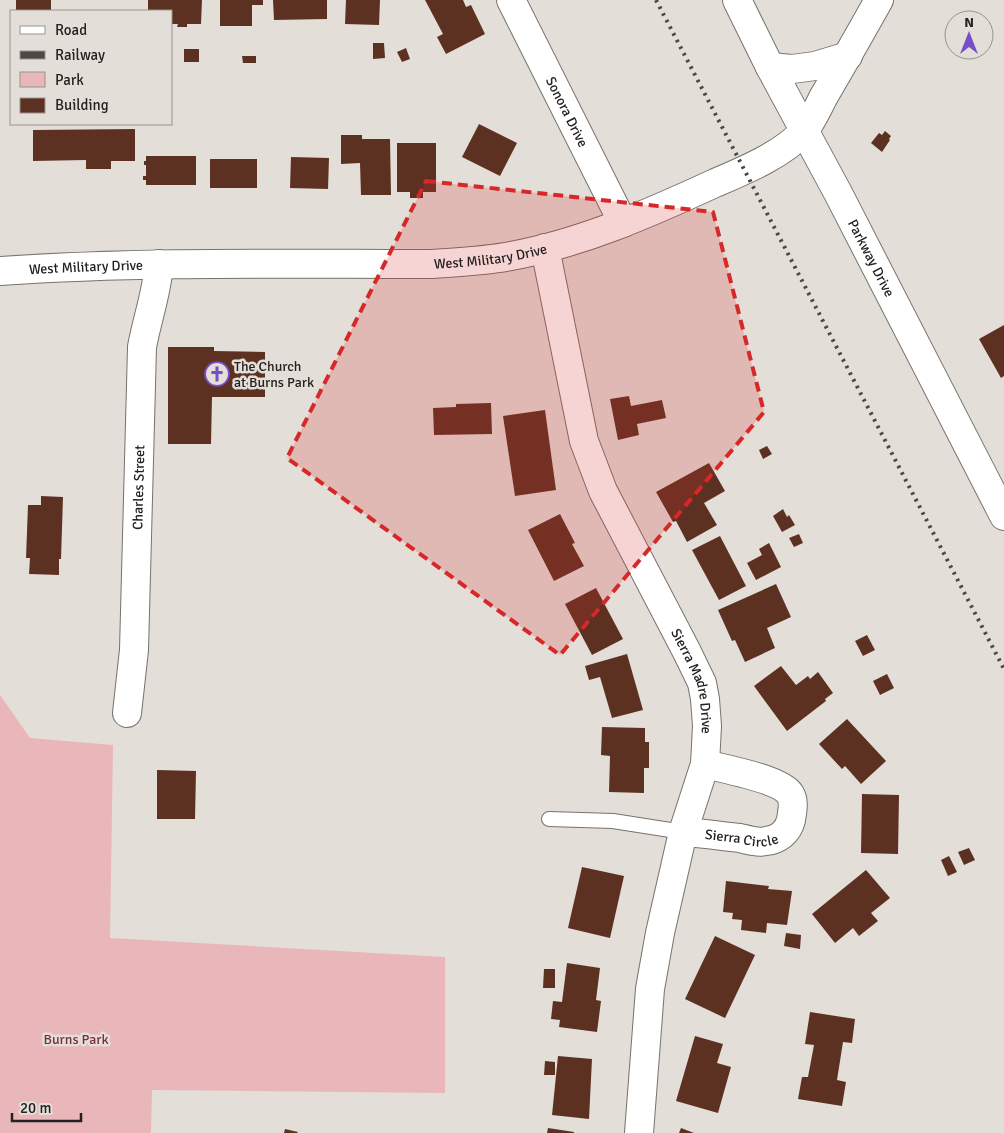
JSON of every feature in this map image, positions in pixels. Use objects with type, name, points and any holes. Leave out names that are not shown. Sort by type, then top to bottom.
[{"type":"street","name":"Sonora Drive","points":[[511,0],[623,223]]},
{"type":"street","name":"Parkway Drive","points":[[737,0],[1004,516]]},
{"type":"street","name":"West Military Drive","points":[[0,271],[160,264],[432,264],[474,262],[545,248],[623,223],[677,201],[744,170],[790,143],[804,131],[878,0]]},
{"type":"street","points":[[770,67],[792,69],[815,66],[848,56]]},
{"type":"street","name":"Sierra Madre Drive","points":[[545,248],[584,441],[591,462],[702,683],[705,699],[707,726],[705,764],[683,832],[660,933],[650,989],[639,1133]]},
{"type":"street","name":"Charles Street","points":[[127,713],[134,650],[142,347],[158,286],[160,264]]},
{"type":"street","name":"Sierra Circle","points":[[683,832],[764,842],[783,835],[790,824],[793,806],[792,796],[786,790],[776,783],[705,764]]},
{"type":"lane","points":[[549,819],[612,821],[683,832]]},
{"type":"highlighted area","points":[[426,181],[713,212],[764,412],[560,655],[287,458]]},
{"type":"green space","name":"Burns Park","points":[[0,695],[30,738],[113,745],[110,938],[445,957],[445,1093],[152,1090],[151,1133],[0,1133]]},
{"type":"building","points":[[16,0],[51,0],[51,10],[16,10]]},
{"type":"building","points":[[148,0],[202,0],[201,24],[187,24],[187,27],[177,27],[178,24],[172,24],[172,10],[148,10]]},
{"type":"building","points":[[220,0],[263,0],[263,5],[252,5],[252,26],[220,26]]},
{"type":"building","points":[[273,0],[327,0],[327,19],[274,20]]},
{"type":"building","points":[[346,0],[380,0],[379,25],[345,24]]},
{"type":"building","points":[[425,0],[463,0],[466,7],[471,5],[485,34],[446,54],[437,37],[443,34]]},
{"type":"building","points":[[373,43],[384,43],[385,58],[373,59]]},
{"type":"building","points":[[406,48],[410,59],[402,62],[397,52]]},
{"type":"building","points":[[184,49],[199,49],[199,62],[184,62]]},
{"type":"building","points":[[242,56],[256,56],[256,63],[243,63]]},
{"type":"building","points":[[479,124],[517,143],[500,176],[462,157]]},
{"type":"building","points":[[135,129],[135,161],[111,161],[111,169],[86,169],[86,160],[33,161],[33,130]]},
{"type":"building","points":[[885,131],[891,136],[882,152],[871,143],[879,133],[882,135]]},
{"type":"building","points":[[341,135],[362,135],[362,139],[390,139],[391,195],[361,195],[360,163],[341,164]]},
{"type":"building","points":[[397,143],[436,143],[436,192],[423,192],[423,198],[410,198],[410,192],[397,192]]},
{"type":"building","points":[[146,156],[196,156],[196,185],[146,185],[146,180],[143,180],[143,176],[146,176],[144,161],[146,161]]},
{"type":"building","points":[[291,157],[329,158],[328,189],[290,188]]},
{"type":"building","points":[[210,159],[257,159],[257,188],[210,188]]},
{"type":"building","points":[[1004,325],[1004,376],[1001,378],[979,339]]},
{"type":"building","name":"The Church at Burns Park","points":[[168,347],[214,347],[214,351],[265,352],[265,397],[212,397],[211,444],[168,444]]},
{"type":"building","points":[[629,396],[631,406],[662,400],[666,418],[637,424],[639,435],[618,440],[610,399]]},
{"type":"building","points":[[491,403],[492,434],[434,435],[433,408],[456,407],[456,404]]},
{"type":"building","points":[[545,410],[556,490],[515,496],[503,416]]},
{"type":"building","points":[[767,446],[772,454],[763,459],[759,450]]},
{"type":"building","points":[[709,463],[725,491],[704,503],[717,525],[687,542],[676,521],[673,522],[656,492]]},
{"type":"building","points":[[41,496],[63,497],[59,575],[29,574],[30,558],[26,558],[28,505],[41,505]]},
{"type":"building","points":[[783,509],[787,517],[789,515],[795,525],[782,532],[773,516]]},
{"type":"building","points":[[560,514],[575,543],[572,544],[584,566],[554,581],[528,530]]},
{"type":"building","points":[[799,534],[803,543],[794,547],[789,538]]},
{"type":"building","points":[[720,536],[746,586],[719,600],[692,550]]},
{"type":"building","points":[[769,543],[781,567],[756,580],[747,563],[762,555],[759,549]]},
{"type":"building","points":[[776,584],[791,617],[767,628],[775,648],[745,662],[735,640],[732,641],[718,610]]},
{"type":"building","points":[[596,588],[623,639],[592,655],[565,604]]},
{"type":"building","points":[[867,635],[875,650],[863,656],[855,641]]},
{"type":"building","points":[[627,654],[643,710],[612,718],[600,677],[589,680],[585,666]]},
{"type":"building","points":[[781,666],[796,685],[808,676],[810,679],[818,672],[833,693],[825,699],[826,701],[787,731],[754,686]]},
{"type":"building","points":[[887,674],[894,688],[880,695],[873,681]]},
{"type":"building","points":[[847,719],[886,761],[861,784],[845,766],[842,769],[819,744]]},
{"type":"building","points":[[602,727],[645,728],[645,742],[649,742],[649,768],[644,768],[644,793],[609,792],[610,756],[601,755]]},
{"type":"building","points":[[157,770],[196,771],[195,819],[157,819]]},
{"type":"building","points":[[862,794],[899,795],[898,854],[861,853]]},
{"type":"building","points":[[969,848],[975,860],[964,865],[958,852]]},
{"type":"building","points":[[949,856],[957,872],[948,876],[941,860]]},
{"type":"building","points":[[582,867],[624,876],[610,938],[568,928]]},
{"type":"building","points":[[866,870],[890,898],[871,913],[878,921],[859,936],[853,928],[835,943],[812,914]]},
{"type":"building","points":[[726,881],[769,886],[768,889],[792,891],[787,925],[767,923],[766,933],[741,930],[742,920],[732,919],[733,913],[723,912]]},
{"type":"building","points":[[786,933],[801,935],[800,949],[784,946]]},
{"type":"building","points":[[715,936],[755,955],[725,1018],[685,999]]},
{"type":"building","points":[[567,963],[600,968],[596,1000],[601,1001],[597,1032],[559,1027],[560,1020],[551,1019],[553,1001],[562,1002]]},
{"type":"building","points":[[544,969],[555,969],[555,988],[543,988]]},
{"type":"building","points":[[810,1012],[855,1019],[852,1043],[843,1042],[837,1080],[846,1082],[842,1106],[798,1099],[802,1077],[808,1077],[814,1045],[805,1044]]},
{"type":"building","points":[[695,1036],[723,1044],[717,1063],[731,1067],[718,1113],[676,1101]]},
{"type":"building","points":[[558,1056],[592,1059],[589,1119],[552,1115]]},
{"type":"building","points":[[545,1061],[555,1062],[555,1075],[544,1075]]},
{"type":"building","points":[[548,1128],[574,1132],[574,1133],[547,1133]]},
{"type":"building","points":[[681,1128],[694,1133],[679,1133]]},
{"type":"building","points":[[285,1129],[298,1132],[284,1133]]},
{"type":"railway","points":[[656,0],[1004,669]]},
{"type":"place","name":"The Church at Burns Park","points":[[217,374]]}]
